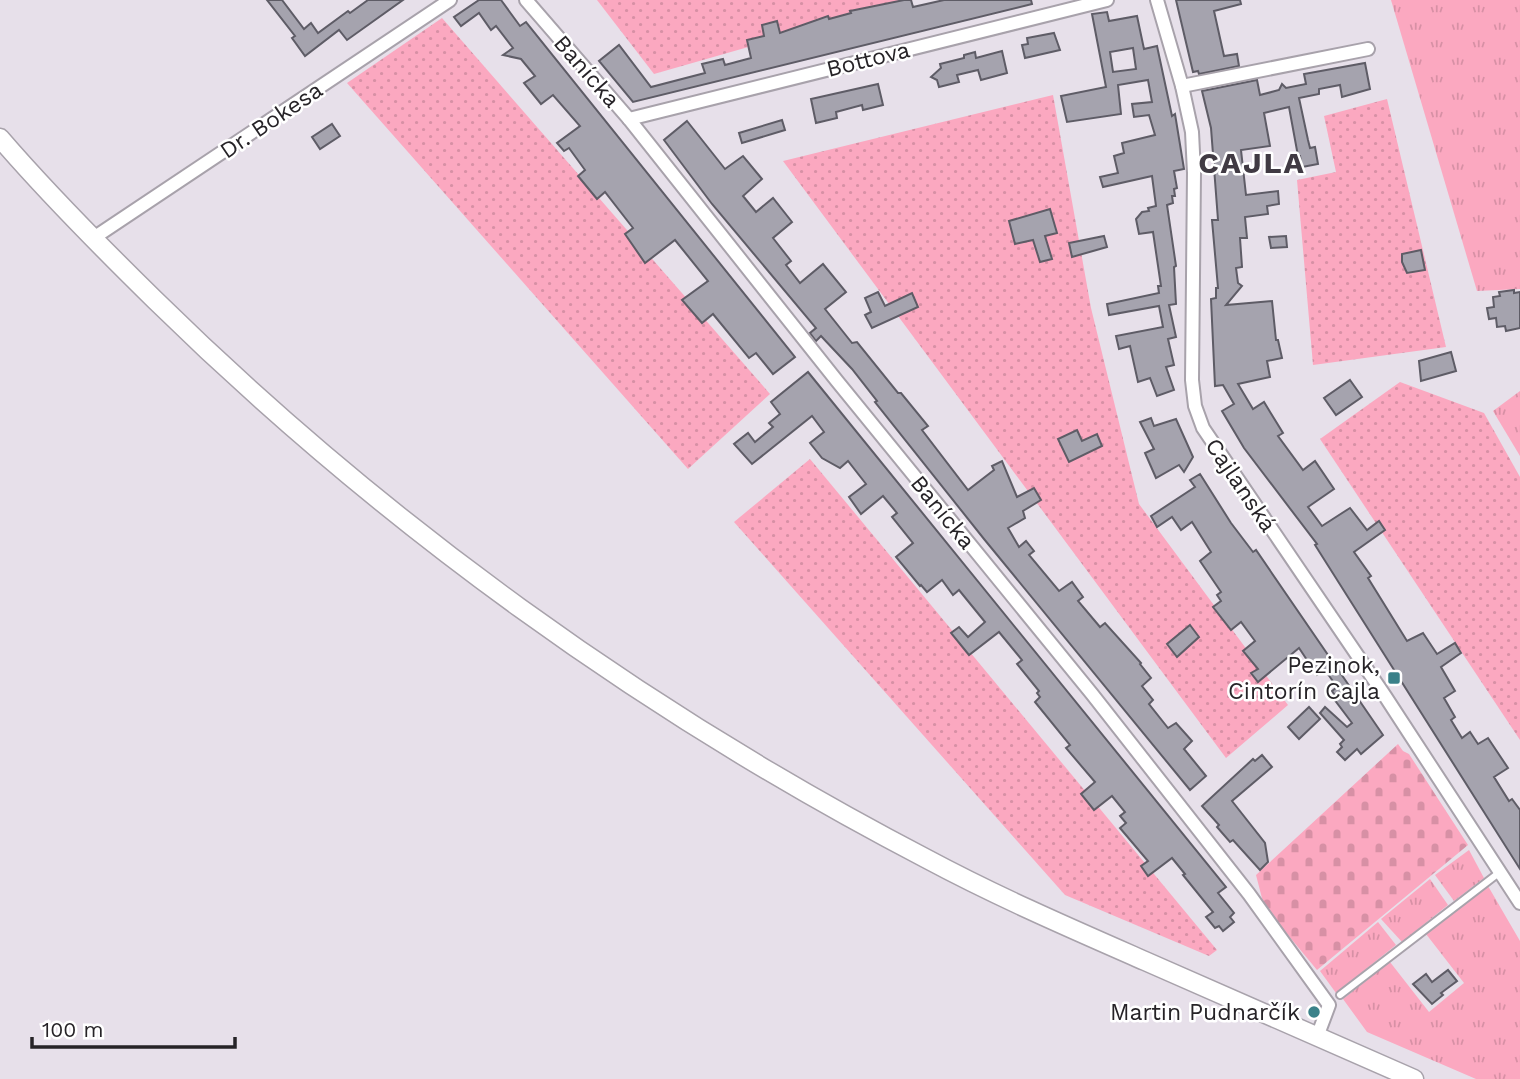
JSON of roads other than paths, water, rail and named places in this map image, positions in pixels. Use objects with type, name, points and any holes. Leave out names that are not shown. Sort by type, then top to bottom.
[{"type":"main road","points":[[0,138],[92,239],[239,381],[330,460],[484,582],[672,710],[751,760],[931,862],[993,893],[1414,1079]]},
{"type":"street","name":"Dr. Bokesa","points":[[92,239],[450,0]]},
{"type":"street","name":"Banícka","points":[[526,0],[629,119],[837,381],[1092,694],[1249,894],[1329,1005],[1317,1037]]},
{"type":"street","name":"Bottova","points":[[629,119],[1107,0]]},
{"type":"street","name":"Cajlanská","points":[[1157,0],[1182,86],[1192,132],[1192,380],[1195,406],[1203,428],[1520,903]]},
{"type":"street","points":[[1182,86],[1368,49]]},
{"type":"lane","points":[[1340,995],[1501,872]]},
{"type":"place","name":"Pezinok, Cintorín Cajla","points":[[1394,678]]},
{"type":"place","name":"Martin Pudnarčík","points":[[1314,1012]]},
{"type":"district","name":"CAJLA","points":[[1252,163]]}]
